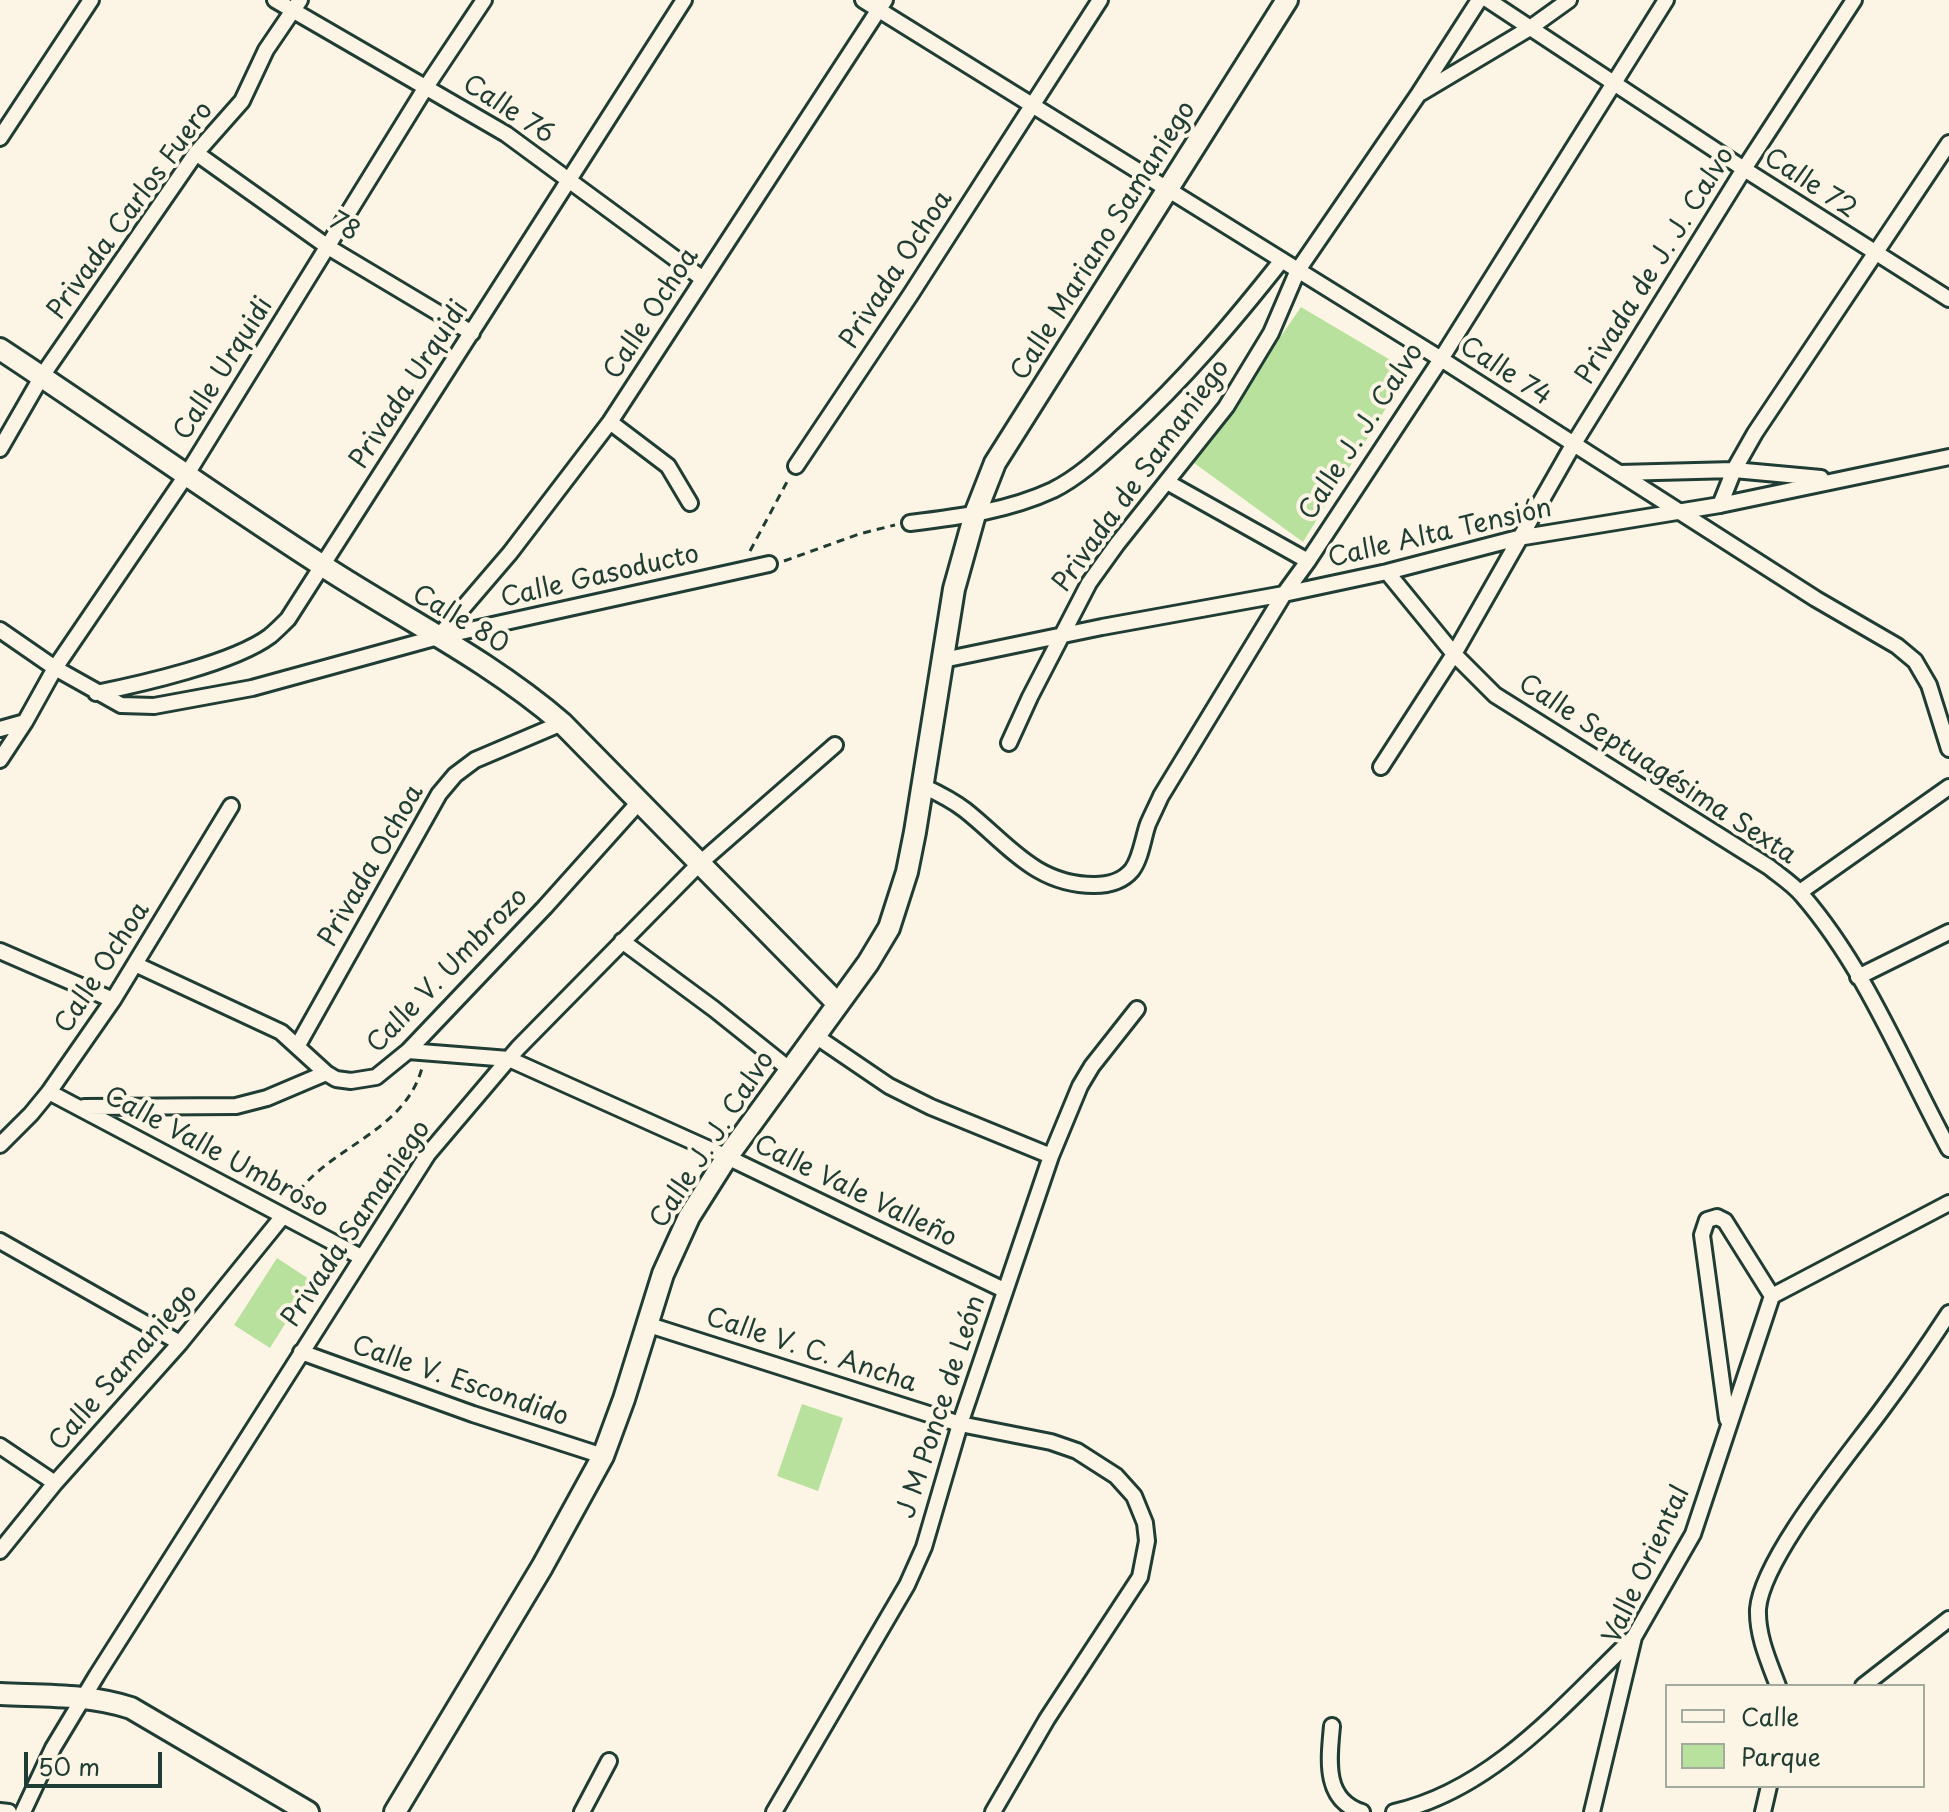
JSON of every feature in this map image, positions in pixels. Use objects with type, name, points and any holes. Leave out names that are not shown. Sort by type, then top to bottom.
[{"type":"street","points":[[0,138],[91,0]]},
{"type":"street","name":"Calle 76","points":[[275,0],[297,5],[506,134],[703,279]]},
{"type":"street","name":"Calle Urquidi","points":[[0,760],[55,668],[187,474],[426,87],[484,0]]},
{"type":"street","name":"Privada Urquidi","points":[[96,693],[200,665],[254,645],[269,637],[288,619],[684,0]]},
{"type":"street","name":"Calle 74","points":[[863,0],[882,5],[1168,191],[1441,359],[1816,599],[1897,646],[1915,661],[1929,685],[1949,749]]},
{"type":"street","name":"Privada Ochoa","points":[[796,466],[1100,0]]},
{"type":"street","name":"Calle Mariano Samaniego","points":[[975,514],[987,480],[1003,450],[1287,0]]},
{"type":"street","name":"Privada de Samaniego","points":[[1009,743],[1089,583],[1226,407],[1271,333],[1298,270],[1479,0]]},
{"type":"street","name":"Calle 72","points":[[1488,0],[1875,254],[1949,299]]},
{"type":"street","points":[[1418,95],[1530,28],[1569,0]]},
{"type":"street","name":"Calle J. J. Calvo","points":[[923,786],[954,802],[1041,873],[1070,884],[1102,885],[1122,879],[1135,865],[1161,796],[1284,594],[1441,359],[1666,0]]},
{"type":"street","name":"Privada de J. J. Calvo","points":[[1381,767],[1454,654],[1573,445],[1744,169],[1854,0]]},
{"type":"street","name":"Privada Carlos Fuero","points":[[0,449],[42,376],[196,153],[242,101],[266,50],[297,5]]},
{"type":"street","name":"Calle Ochoa","points":[[438,637],[510,553],[610,422],[882,5]]},
{"type":"street","points":[[1720,505],[1734,470],[1755,433],[1949,143]]},
{"type":"street","name":"78","points":[[196,153],[328,247],[472,333]]},
{"type":"street","name":"Privada de Samaniego","points":[[975,514],[1012,505],[1056,488],[1099,458],[1184,378],[1282,260]]},
{"type":"street","name":"Calle 80","points":[[0,349],[323,566],[502,675],[562,723],[838,1004]]},
{"type":"street","points":[[610,422],[668,466],[690,503]]},
{"type":"street","name":"Calle Alta Tensión","points":[[943,660],[1284,594],[1387,572],[1518,538],[1720,505],[1949,457]]},
{"type":"street","points":[[1619,473],[1734,470],[1833,480]]},
{"type":"street","points":[[1167,482],[1308,561]]},
{"type":"street","points":[[910,523],[975,514]]},
{"type":"street","name":"Calle J. J. Calvo","points":[[395,1812],[549,1555],[603,1456],[646,1324],[675,1245],[689,1217],[727,1157],[868,963],[889,928],[907,872],[954,589],[975,514]]},
{"type":"street","name":"Calle Gasoducto","points":[[0,630],[96,693],[121,705],[154,706],[184,703],[293,679],[438,637],[769,564]]},
{"type":"street","name":"Calle Septuagésima Sexta","points":[[1387,572],[1454,654],[1495,695],[1769,867],[1800,892],[1858,977],[1949,1149]]},
{"type":"street","points":[[0,729],[25,722]]},
{"type":"street","name":"Privada Ochoa","points":[[298,1045],[439,794],[455,775],[475,760],[562,723]]},
{"type":"street","name":"Privada Samaniego","points":[[23,1812],[53,1748],[428,1154],[509,1059],[622,941],[700,863],[835,745]]},
{"type":"street","points":[[1800,892],[1949,787]]},
{"type":"street","name":"Calle V. Umbrozo","points":[[326,1073],[336,1079],[364,1081],[386,1071],[545,907],[640,801]]},
{"type":"street","name":"Calle Ochoa","points":[[0,1145],[49,1092],[137,965],[231,806]]},
{"type":"street","points":[[1858,977],[1949,932]]},
{"type":"street","points":[[622,941],[789,1069]]},
{"type":"street","points":[[0,951],[113,1000]]},
{"type":"street","points":[[79,1107],[236,1106],[267,1098],[326,1073],[281,1032],[137,965]]},
{"type":"street","name":"J M Ponce de León","points":[[777,1811],[907,1585],[924,1547],[960,1424],[1051,1156],[1080,1086],[1137,1009]]},
{"type":"street","points":[[814,1035],[889,1086],[931,1107],[1051,1156]]},
{"type":"street","points":[[408,1051],[509,1059]]},
{"type":"street","name":"Calle Vale Valleño","points":[[509,1059],[727,1157],[1004,1290]]},
{"type":"street","name":"Calle Valle Umbroso","points":[[49,1092],[361,1257]]},
{"type":"street","points":[[1728,1424],[1702,1235],[1707,1220],[1717,1217],[1725,1221],[1772,1296],[1949,1203]]},
{"type":"street","name":"Calle Samaniego","points":[[0,1551],[55,1483],[180,1343],[283,1216]]},
{"type":"street","points":[[0,1241],[180,1343]]},
{"type":"street","name":"Valle Oriental","points":[[1592,1812],[1634,1637],[1693,1534],[1772,1296]]},
{"type":"street","points":[[1777,1684],[1760,1635],[1758,1611],[1763,1589],[1804,1515],[1949,1313]]},
{"type":"street","name":"Calle V. C. Ancha","points":[[646,1324],[960,1424],[1051,1442],[1077,1451],[1116,1476],[1134,1496],[1145,1523],[1147,1541],[1140,1577],[1047,1719],[993,1812]]},
{"type":"street","name":"Calle V. Escondido","points":[[301,1352],[473,1414],[603,1456]]},
{"type":"street","points":[[0,1446],[55,1483]]},
{"type":"street","points":[[1866,1684],[1949,1619]]},
{"type":"street","points":[[1394,1812],[1444,1795],[1504,1758],[1634,1637]]},
{"type":"street","points":[[0,1694],[84,1698],[111,1701],[131,1708],[308,1812]]},
{"type":"street","points":[[1332,1726],[1329,1760],[1334,1787],[1340,1799],[1362,1812]]},
{"type":"street","points":[[582,1812],[609,1761]]},
{"type":"street","points":[[1763,1812],[1769,1788]]},
{"type":"street","points":[[0,1811],[9,1812]]},
{"type":"path","points":[[741,568],[796,466]]},
{"type":"path","points":[[769,564],[799,558],[859,534],[910,523]]},
{"type":"path","points":[[283,1216],[305,1183],[381,1126],[401,1107],[418,1079],[426,1053]]},
{"type":"green space","points":[[1301,307],[1409,371],[1303,542],[1194,463]]},
{"type":"green space","points":[[277,1258],[312,1281],[270,1348],[234,1325]]},
{"type":"green space","points":[[802,1404],[843,1418],[818,1491],[777,1476]]}]
